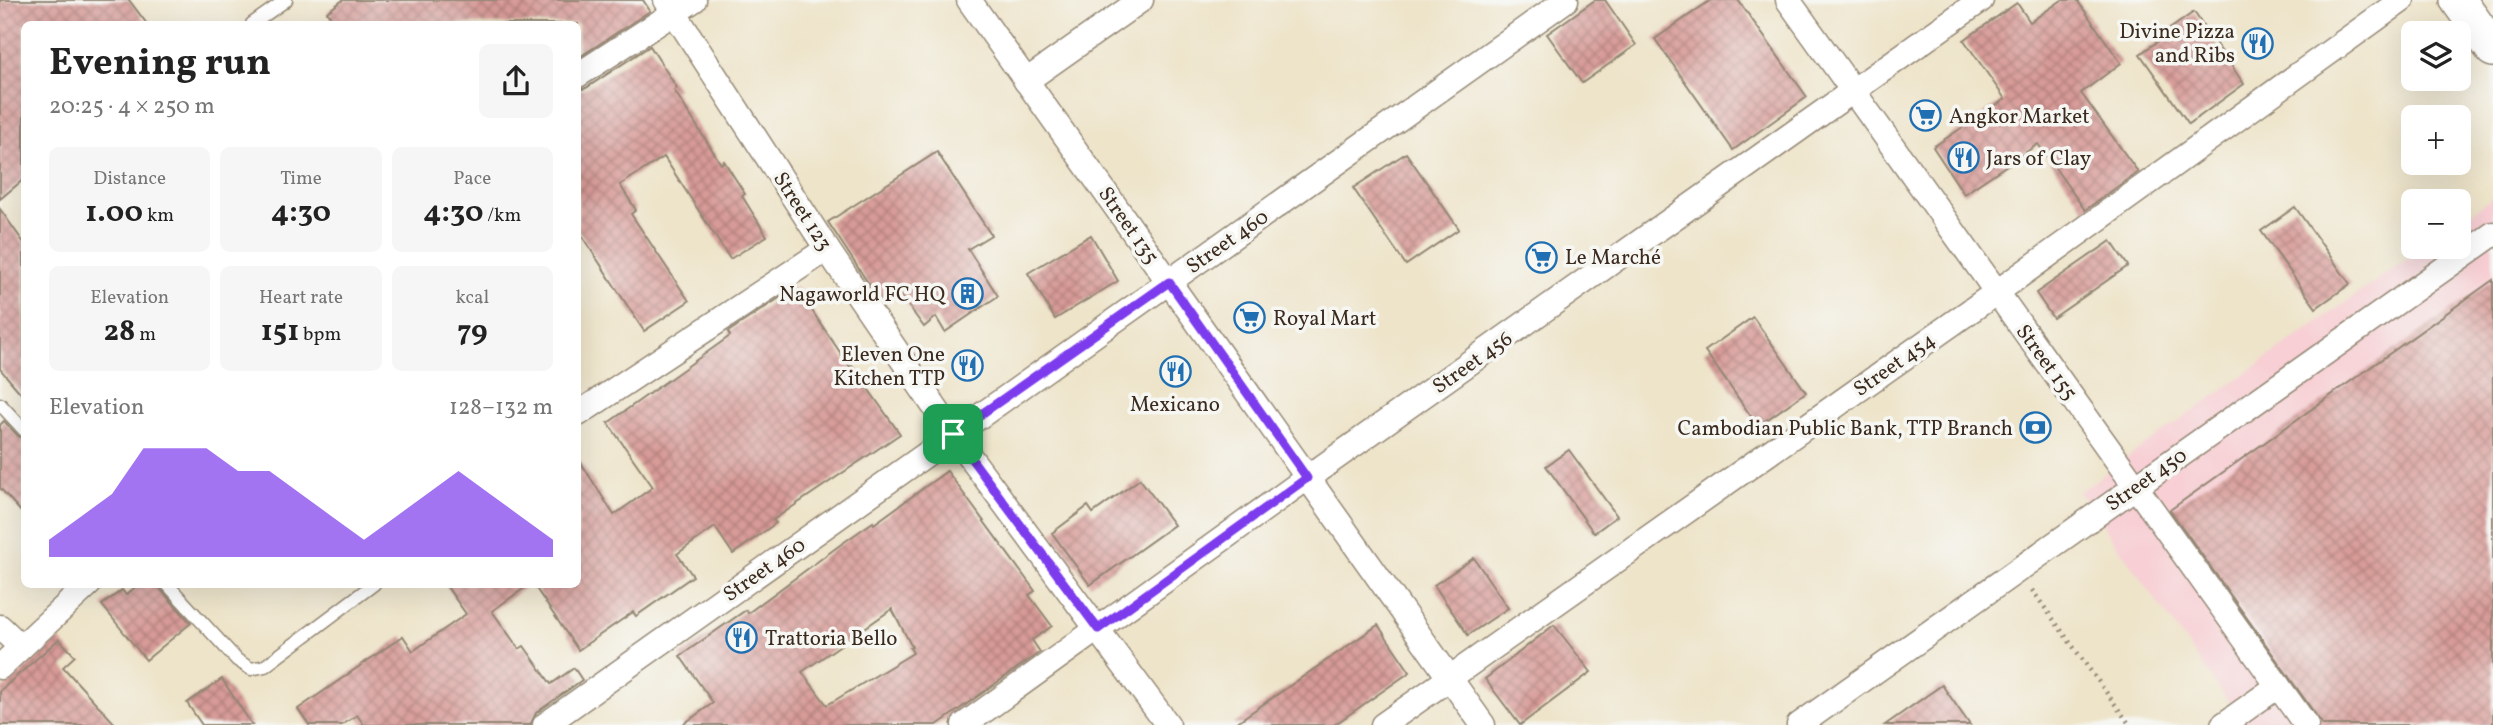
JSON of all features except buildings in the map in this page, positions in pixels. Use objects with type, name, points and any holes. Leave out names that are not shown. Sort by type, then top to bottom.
[{"type":"street","name":"Street 135","points":[[969,0],[1483,725]]},
{"type":"street","points":[[1026,81],[1141,0]]},
{"type":"street","name":"Street 460","points":[[545,725],[1566,0]]},
{"type":"street","name":"Street 155","points":[[1788,0],[2306,725]]},
{"type":"street","name":"Street 456","points":[[964,725],[1981,0]]},
{"type":"street","name":"Street 454","points":[[1383,725],[1997,292],[2402,0]]},
{"type":"street","points":[[2458,0],[2493,49]]},
{"type":"street","points":[[581,73],[678,4]]},
{"type":"street","name":"Street 123","points":[[678,4],[827,249],[953,434],[1168,725]]},
{"type":"street","name":"Street 450","points":[[1800,725],[2493,234]]},
{"type":"street","points":[[581,412],[827,249]]},
{"type":"street","points":[[0,667],[85,588]]},
{"type":"street","points":[[0,627],[21,647]]},
{"type":"street","points":[[2223,725],[2278,686]]},
{"type":"lane","points":[[256,21],[286,0]]},
{"type":"lane","points":[[0,404],[21,427]]},
{"type":"lane","points":[[171,588],[237,660],[251,669],[265,666],[369,588]]},
{"type":"path","points":[[2018,570],[2130,725]]},
{"type":"shaded area","points":[[2493,197],[2493,725],[2245,725],[2079,492],[2407,259],[2471,259],[2471,213]]},
{"type":"place","name":"Divine Pizza and Ribs","points":[[2258,43]]},
{"type":"place","name":"Angkor Market","points":[[1926,116]]},
{"type":"place","name":"Jars of Clay","points":[[1963,158]]},
{"type":"place","name":"Le Marché","points":[[1542,257]]},
{"type":"place","name":"Nagaworld FC HQ","points":[[968,294]]},
{"type":"place","name":"Royal Mart","points":[[1250,318]]},
{"type":"place","name":"Eleven One Kitchen TTP","points":[[968,366]]},
{"type":"place","name":"Mexicano","points":[[1175,372]]},
{"type":"place","name":"Cambodian Public Bank, TTP Branch","points":[[2036,428]]},
{"type":"place","name":"Trattoria Bello","points":[[742,638]]},
{"type":"route","points":[[1169,282],[1307,478],[1098,629],[953,434],[1169,282]]}]
